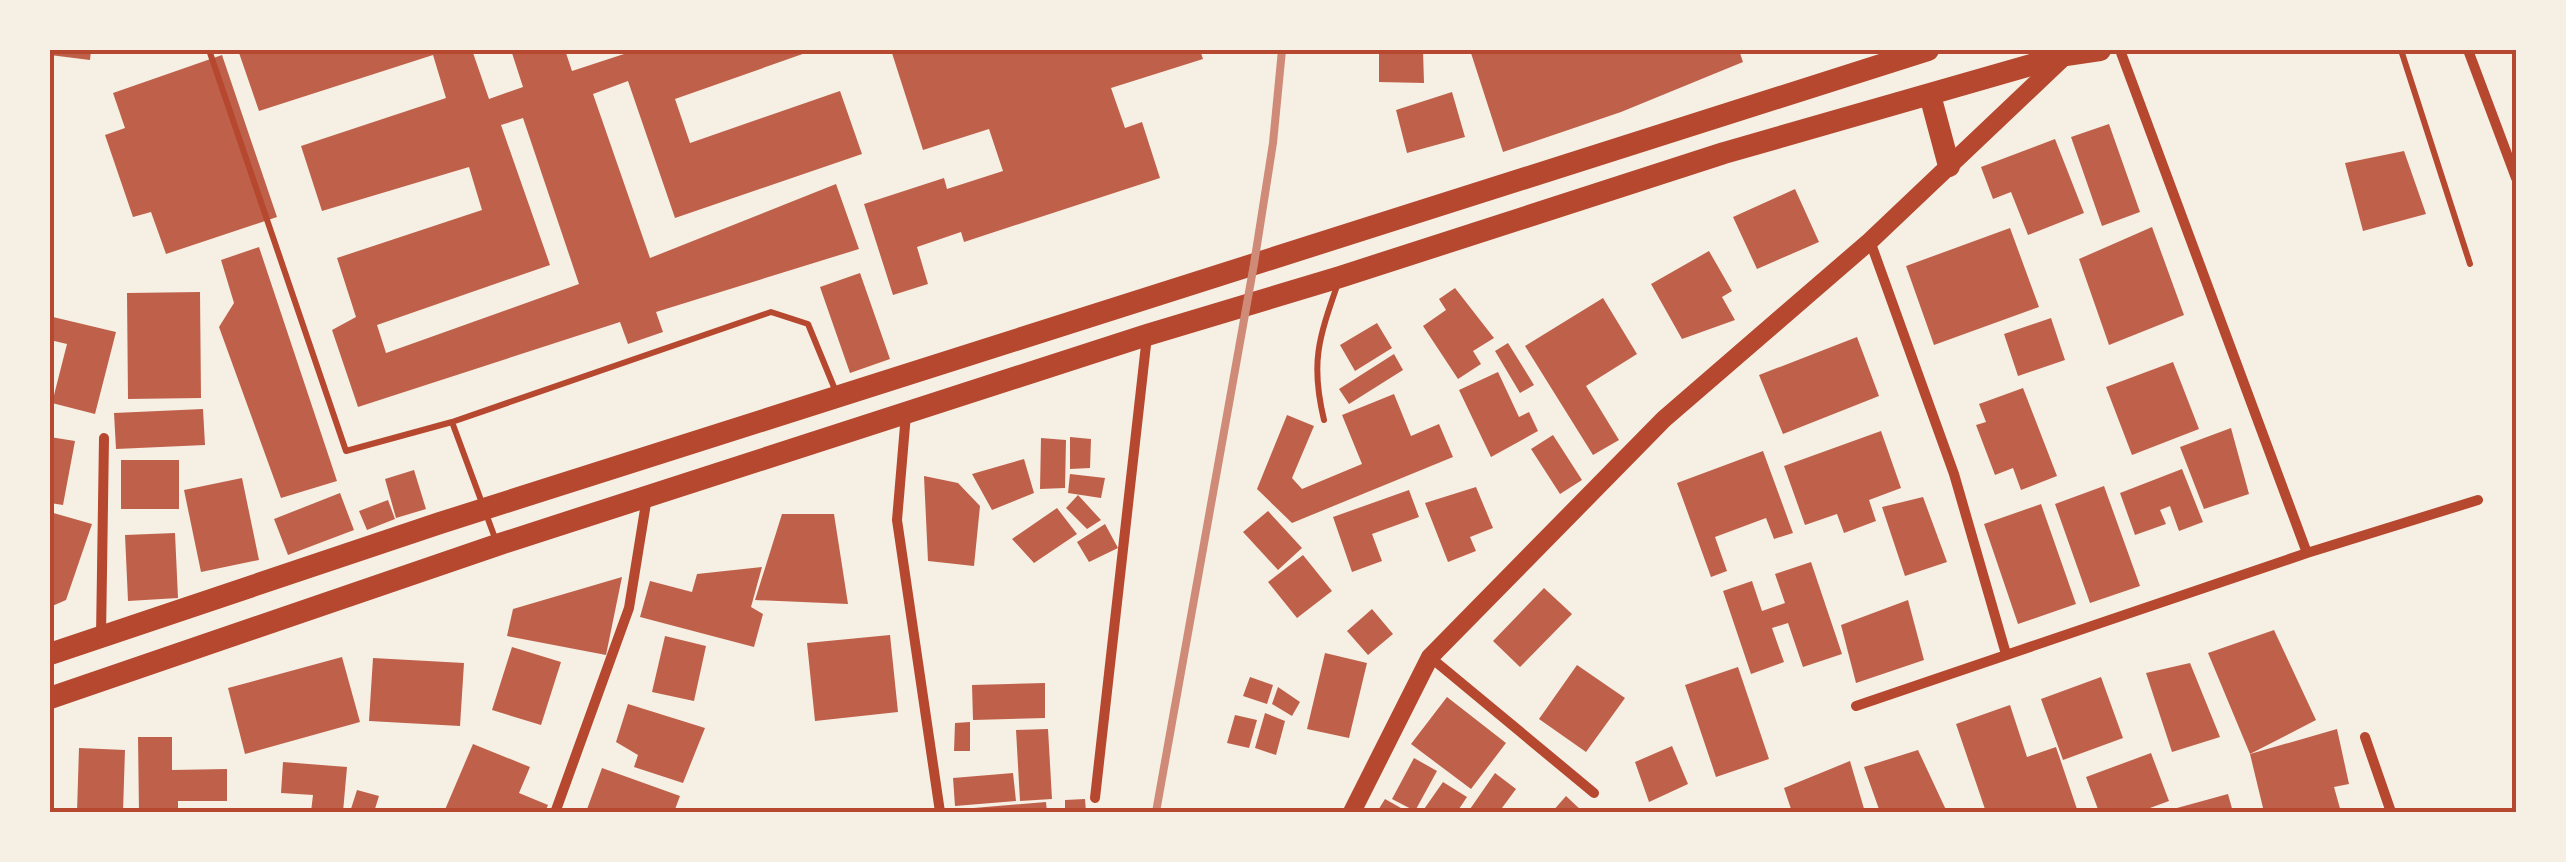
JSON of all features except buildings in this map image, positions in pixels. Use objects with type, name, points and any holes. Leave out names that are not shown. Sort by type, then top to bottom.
[{"type":"highway","points":[[50,654],[838,396],[1928,50]]},
{"type":"highway","points":[[50,698],[497,545],[1724,152],[2066,55],[2100,50]]},
{"type":"highway","points":[[1930,95],[1950,166]]},
{"type":"main road","points":[[1352,812],[1430,657],[1664,419],[1870,241],[2066,55]]},
{"type":"street","points":[[2120,50],[2306,553]]},
{"type":"street","points":[[2468,50],[2516,178]]},
{"type":"street","points":[[1870,241],[1954,474],[2006,654]]},
{"type":"street","points":[[1094,798],[1148,335]]},
{"type":"street","points":[[906,413],[898,520],[940,812]]},
{"type":"street","points":[[101,638],[104,438]]},
{"type":"street","points":[[556,810],[629,608],[648,496]]},
{"type":"street","points":[[1856,706],[2306,553],[2478,500]]},
{"type":"street","points":[[1430,657],[1594,793]]},
{"type":"street","points":[[2364,736],[2391,812]]},
{"type":"lane","points":[[209,50],[346,451],[452,422],[771,312],[808,324],[838,396]]},
{"type":"lane","points":[[2400,50],[2470,264]]},
{"type":"lane","points":[[1324,420],[1316,389],[1315,360],[1340,277]]},
{"type":"lane","points":[[452,422],[497,545]]},
{"type":"railway","points":[[1156,812],[1254,264],[1273,143],[1282,50]]}]
